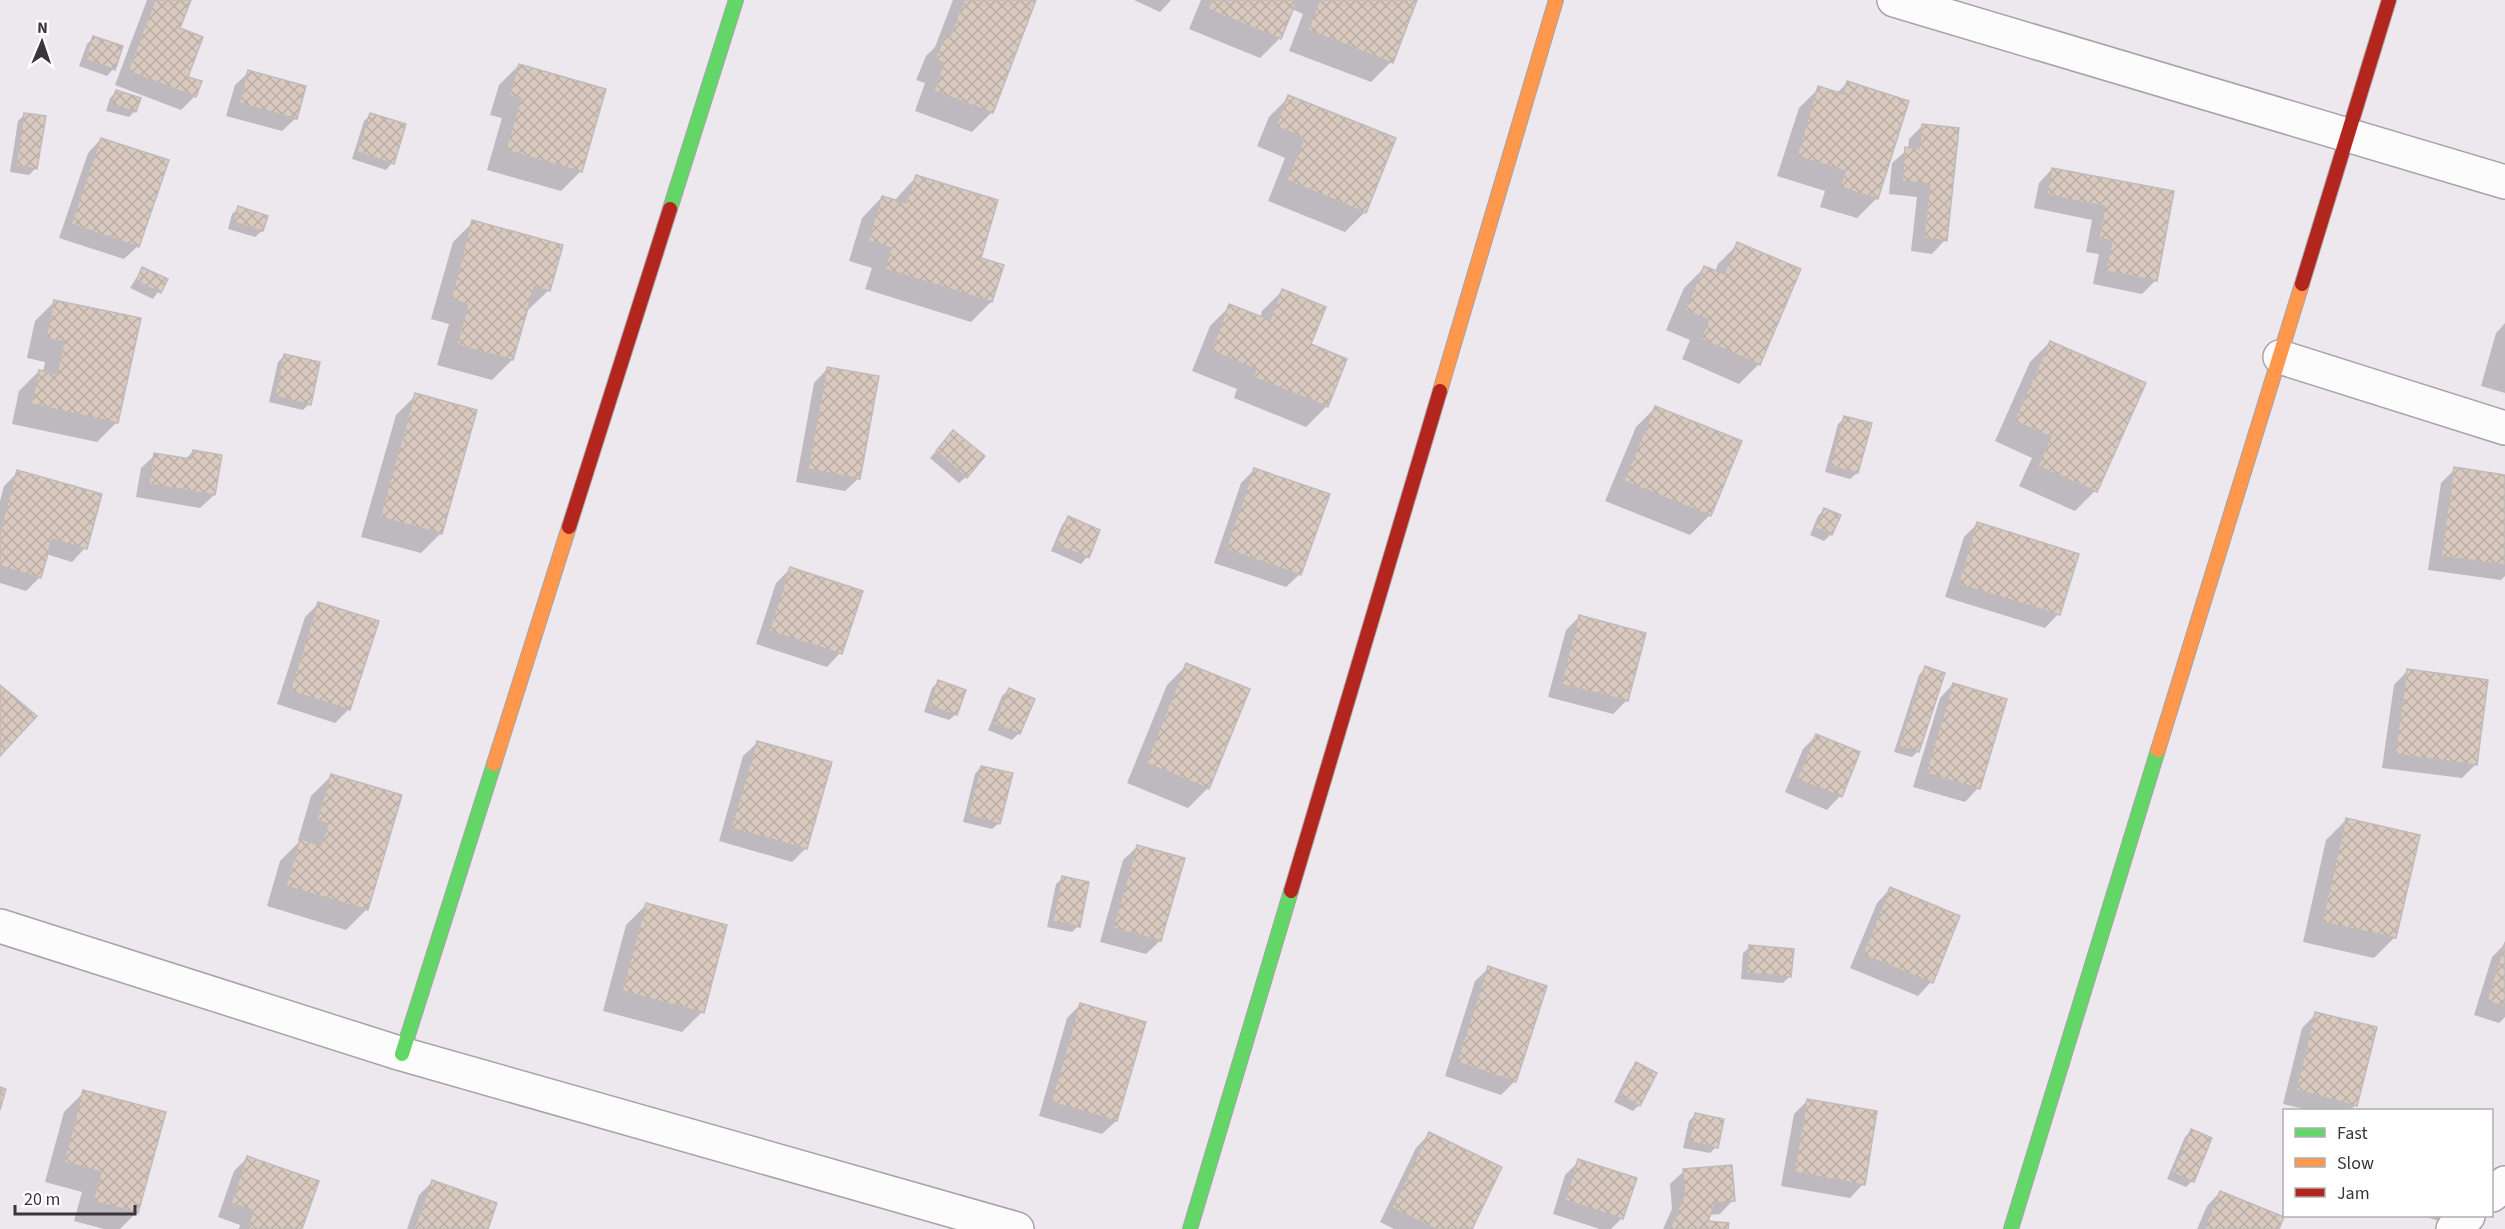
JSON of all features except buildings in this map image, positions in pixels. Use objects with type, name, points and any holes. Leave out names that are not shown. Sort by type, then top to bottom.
[{"type":"street","points":[[402,1054],[736,0]]},
{"type":"street","points":[[1190,1229],[1556,0]]},
{"type":"street","points":[[1894,0],[2505,182]]},
{"type":"street","points":[[2011,1229],[2389,0]]},
{"type":"street","points":[[2280,357],[2505,428]]},
{"type":"street","points":[[0,926],[402,1054],[1017,1229]]},
{"type":"street","points":[[2493,1194],[2505,1183]]},
{"type":"street","points":[[2453,1229],[2466,1217]]},
{"type":"traffic: fast","points":[[670,209],[736,0]]},
{"type":"traffic: fast","points":[[2011,1229],[2158,750]]},
{"type":"traffic: fast","points":[[402,1054],[494,764]]},
{"type":"traffic: fast","points":[[1190,1229],[1291,891]]},
{"type":"traffic: slow","points":[[1440,391],[1556,0]]},
{"type":"traffic: slow","points":[[2158,750],[2302,284]]},
{"type":"traffic: slow","points":[[494,764],[569,527]]},
{"type":"traffic: jam","points":[[2302,284],[2389,0]]},
{"type":"traffic: jam","points":[[569,527],[670,209]]},
{"type":"traffic: jam","points":[[1291,891],[1440,391]]}]
